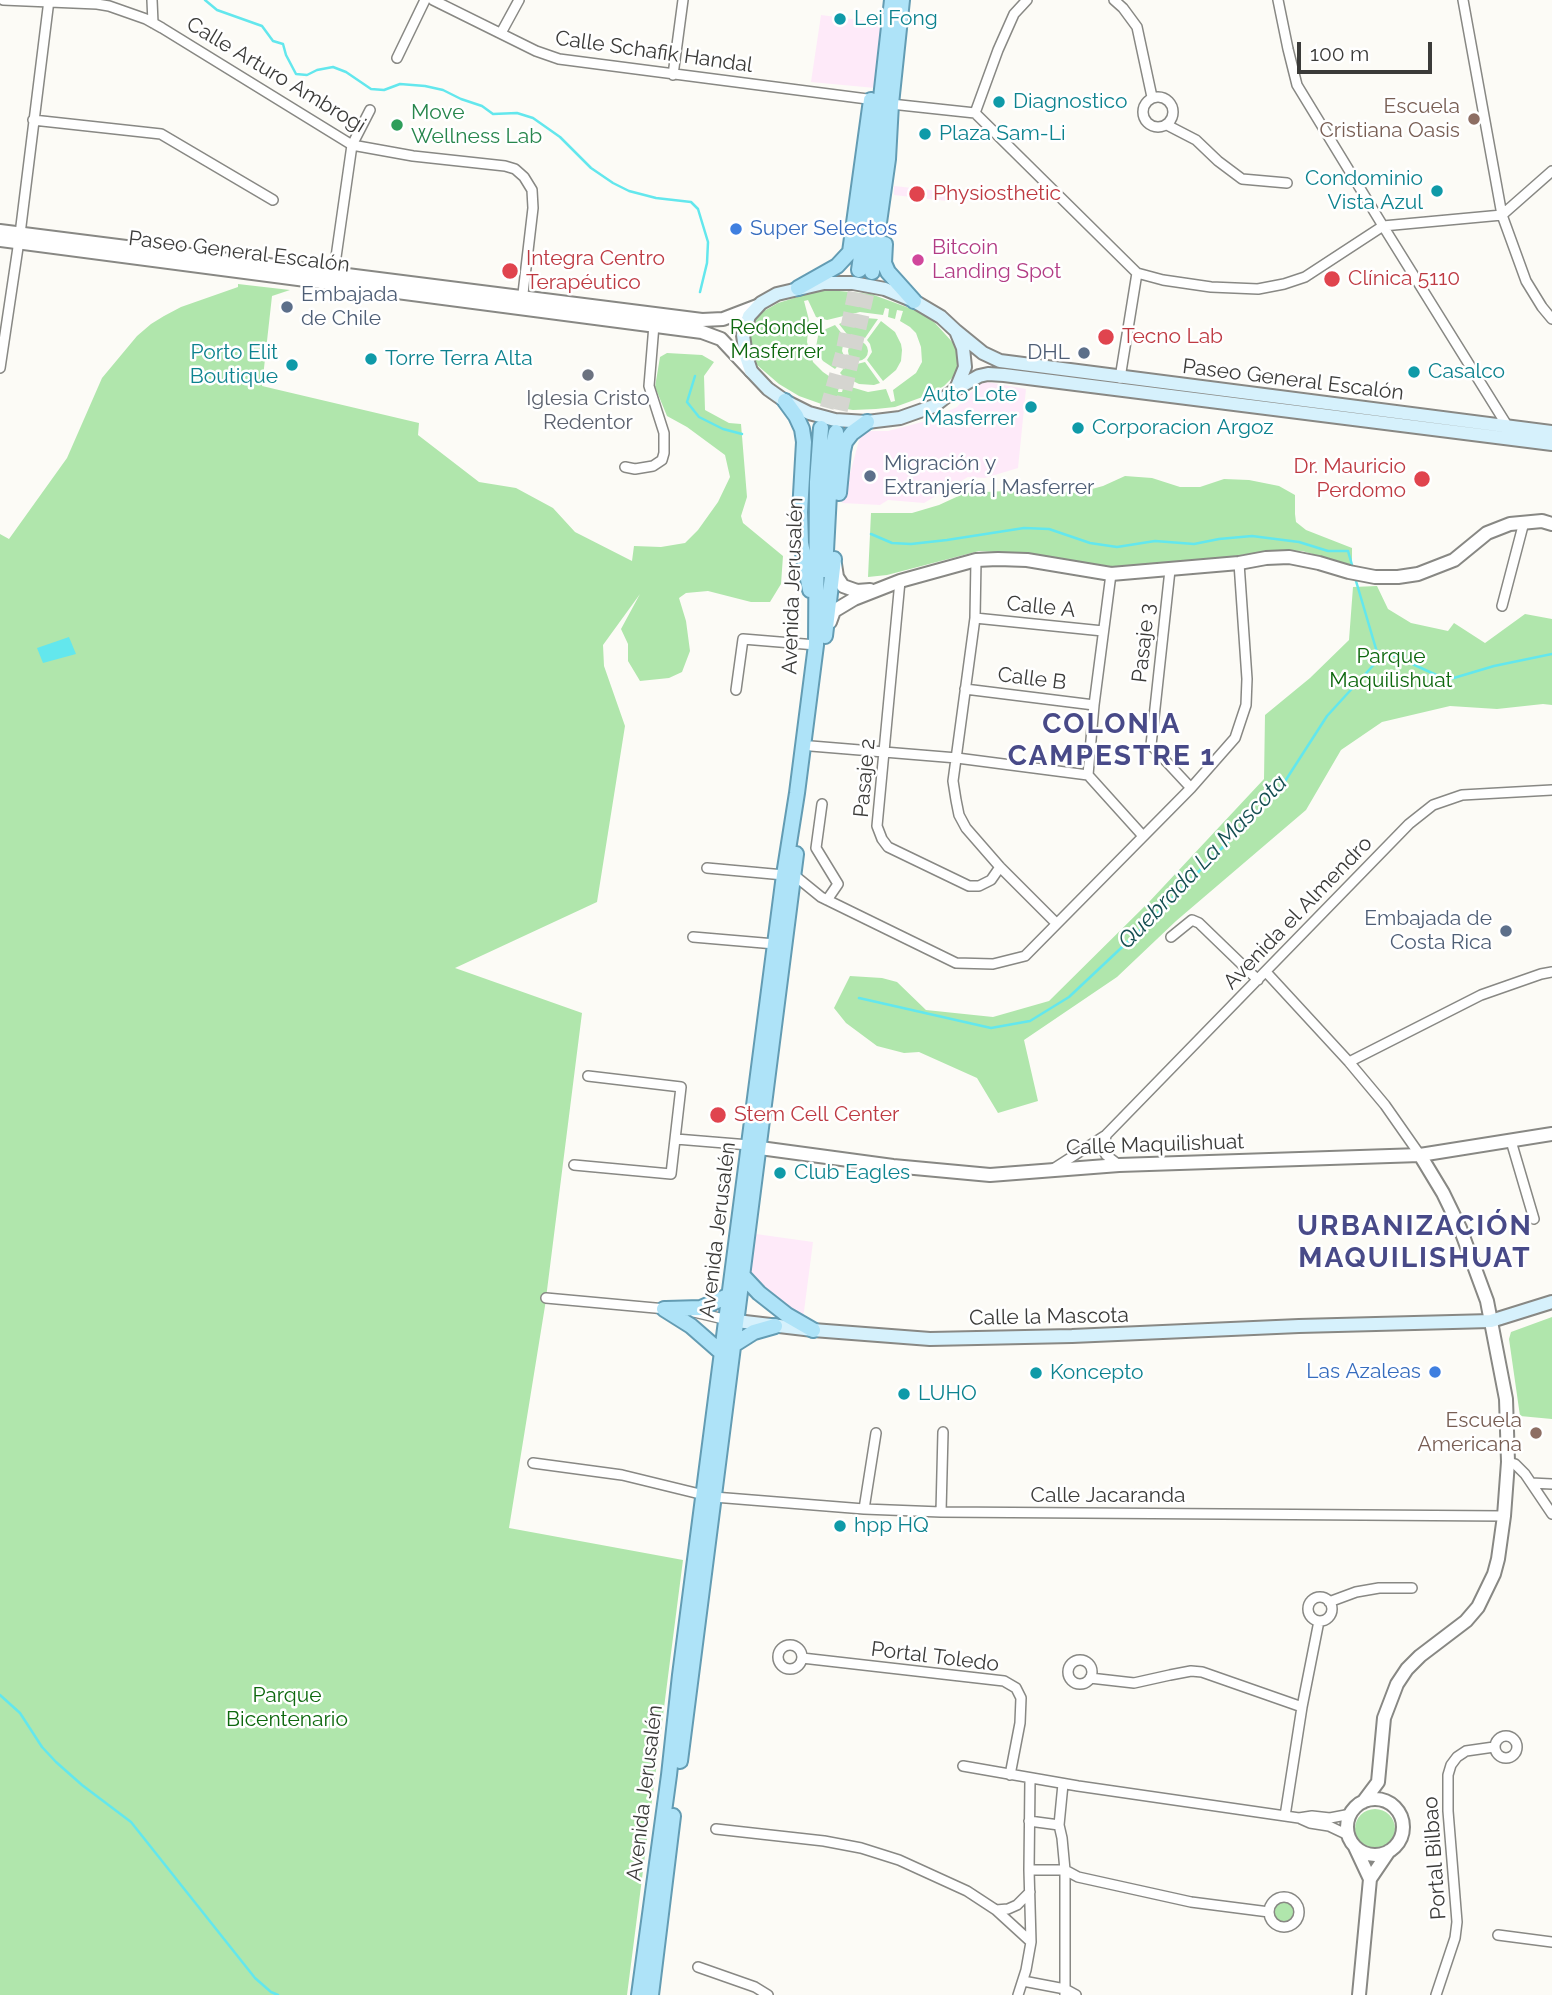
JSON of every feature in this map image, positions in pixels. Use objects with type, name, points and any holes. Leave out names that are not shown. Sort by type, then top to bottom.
[{"type":"main road","points":[[866,271],[888,159],[881,102],[892,0]]},
{"type":"main road","points":[[798,288],[837,266],[850,252],[902,0]]},
{"type":"main road","points":[[881,102],[898,115],[884,263],[893,279],[914,301]]},
{"type":"main road","points":[[830,283],[870,285],[893,291],[914,301],[941,317],[956,331],[962,342],[965,358],[963,373],[956,389],[934,406],[900,418],[867,422],[835,420],[809,413],[785,401],[751,371],[743,335],[749,316],[757,306],[777,294],[830,283]]},
{"type":"main road","name":"Paseo General Escalón","points":[[956,331],[983,354],[1000,361],[1552,432]]},
{"type":"main road","name":"Paseo General Escalón","points":[[956,389],[979,376],[1004,375],[1552,444]]},
{"type":"main road","points":[[785,401],[796,416],[804,442],[801,543],[817,626]]},
{"type":"main road","points":[[820,643],[834,558],[843,451],[852,433],[867,422]]},
{"type":"main road","name":"Avenida Jerusalén","points":[[651,1995],[709,1496],[732,1321],[744,1277],[755,1147],[775,944],[789,875],[811,746],[820,643],[825,577],[831,456],[829,430],[817,482],[817,626],[820,643],[797,793],[789,875],[755,1147],[730,1295],[732,1321]]},
{"type":"main road","points":[[744,1277],[786,1315],[813,1330]]},
{"type":"main road","points":[[664,1309],[701,1308],[730,1295]]},
{"type":"main road","name":"Calle la Mascota","points":[[732,1321],[930,1339],[1147,1334],[1312,1325],[1491,1321],[1552,1301]]},
{"type":"main road","points":[[664,1309],[729,1349],[754,1332],[775,1326]]},
{"type":"main road","name":"Avenida Jerusalén","points":[[639,1995],[682,1662],[709,1496]]},
{"type":"street","name":"Calle Arturo Ambrogi","points":[[3,0],[109,6],[153,23],[352,145],[515,169],[532,190],[533,208],[522,303]]},
{"type":"street","points":[[152,0],[153,23]]},
{"type":"street","points":[[397,58],[425,0]]},
{"type":"street","name":"Calle Schafik Handal","points":[[433,0],[536,51],[559,59],[975,113]]},
{"type":"street","points":[[501,33],[519,0]]},
{"type":"street","points":[[673,75],[683,0]]},
{"type":"street","points":[[1027,0],[1014,14],[975,113],[1137,273],[1199,285],[1258,289],[1284,284],[1305,277],[1383,226],[1502,215],[1552,172]]},
{"type":"street","points":[[1114,0],[1137,27],[1152,97]]},
{"type":"street","points":[[1278,0],[1297,85],[1508,427]]},
{"type":"street","points":[[1463,0],[1502,215],[1526,281],[1552,319]]},
{"type":"street","points":[[0,368],[49,1]]},
{"type":"street","points":[[1152,97],[1162,97],[1170,102],[1174,112],[1167,125],[1152,126],[1144,119],[1143,109],[1152,97]]},
{"type":"street","points":[[333,279],[352,145],[370,110]]},
{"type":"street","points":[[33,120],[161,134],[273,200]]},
{"type":"street","points":[[1167,125],[1196,140],[1242,180],[1287,183]]},
{"type":"street","name":"Paseo General Escalón","points":[[0,231],[19,238],[522,303],[712,321],[728,318],[757,306]]},
{"type":"street","name":"Paseo General Escalón","points":[[0,240],[19,238]]},
{"type":"street","points":[[1119,378],[1137,273]]},
{"type":"street","name":"Paseo General Escalón","points":[[522,303],[702,332],[718,337],[751,371]]},
{"type":"street","points":[[625,467],[653,467],[662,460],[664,453],[664,433],[649,386],[654,325]]},
{"type":"street","points":[[736,690],[743,639],[820,643],[834,611],[854,599],[900,581],[976,560],[1027,561],[1111,574],[1289,557],[1375,577],[1398,577],[1418,574],[1454,560],[1497,528],[1524,522],[1552,524]]},
{"type":"street","points":[[1502,606],[1524,522]]},
{"type":"street","points":[[834,558],[837,577],[843,586],[857,591],[877,590]]},
{"type":"street","points":[[976,560],[975,618],[953,781],[959,815],[965,828],[1000,867],[1056,923]]},
{"type":"street","points":[[707,868],[789,875],[827,900],[956,963],[993,964],[1025,956],[1191,788],[1235,738],[1246,705],[1247,680],[1239,563]]},
{"type":"street","name":"Pasaje 3","points":[[1170,570],[1150,746],[1191,788]]},
{"type":"street","points":[[1088,775],[1111,574]]},
{"type":"street","name":"Pasaje 2","points":[[900,581],[877,826],[888,847],[969,886],[979,886],[991,880],[1000,867]]},
{"type":"street","name":"Calle A","points":[[975,618],[1103,631]]},
{"type":"street","name":"Calle B","points":[[965,689],[1094,705]]},
{"type":"street","points":[[811,746],[957,758],[1088,775],[1143,836]]},
{"type":"street","name":"Avenida el Almendro","points":[[1053,1168],[1106,1135],[1409,824],[1433,806],[1462,795],[1552,790]]},
{"type":"street","points":[[822,804],[816,848],[838,884],[827,900]]},
{"type":"street","points":[[1171,937],[1192,920],[1199,922],[1258,980]]},
{"type":"street","points":[[692,937],[775,944]]},
{"type":"street","points":[[1266,972],[1385,1105],[1443,1193],[1460,1228],[1487,1301],[1506,1399],[1508,1462],[1504,1516],[1494,1574],[1478,1607],[1466,1621],[1420,1656],[1397,1684],[1384,1718],[1378,1782],[1363,1802],[1350,1814],[1330,1818],[1298,1818]]},
{"type":"street","points":[[1349,1062],[1481,995],[1552,972]]},
{"type":"street","points":[[574,1165],[671,1174],[681,1087],[588,1076]]},
{"type":"street","name":"Calle Maquilishuat","points":[[676,1139],[990,1175],[1053,1168],[1420,1155],[1552,1134]]},
{"type":"street","points":[[1106,1135],[1102,1149],[1119,1165]]},
{"type":"street","points":[[1511,1141],[1534,1219]]},
{"type":"street","name":"Calle la Mascota","points":[[546,1298],[697,1313],[732,1321]]},
{"type":"street","points":[[941,1512],[943,1432]]},
{"type":"street","points":[[864,1509],[876,1433]]},
{"type":"street","points":[[1508,1462],[1519,1467],[1552,1514]]},
{"type":"street","name":"Calle Jacaranda","points":[[533,1463],[622,1475],[709,1496],[864,1509],[941,1512],[1504,1516]]},
{"type":"street","points":[[1531,1483],[1552,1484]]},
{"type":"street","points":[[1329,1602],[1356,1592],[1379,1588],[1412,1588]]},
{"type":"street","points":[[1320,1597],[1329,1602],[1332,1606],[1331,1614],[1326,1619],[1315,1620],[1309,1614],[1310,1602],[1313,1600],[1320,1597]]},
{"type":"street","points":[[1286,1816],[1302,1707],[1319,1621]]},
{"type":"street","name":"Portal Toledo","points":[[802,1658],[1004,1681],[1016,1688],[1021,1698],[1020,1723],[1010,1775]]},
{"type":"street","points":[[1090,1678],[1133,1683],[1181,1673],[1202,1672],[1302,1707]]},
{"type":"street","name":"Portal Bilbao","points":[[1436,1995],[1455,1938],[1457,1922],[1448,1811],[1448,1775],[1457,1757],[1466,1751],[1494,1747]]},
{"type":"street","points":[[963,1766],[1030,1779],[1298,1818],[1335,1828],[1361,1851],[1373,1855],[1389,1851]]},
{"type":"street","points":[[1018,1995],[1031,1942],[1030,1779]]},
{"type":"street","points":[[1359,1995],[1370,1879],[1389,1851],[1398,1843],[1403,1832],[1402,1819],[1378,1782]]},
{"type":"street","points":[[1063,1784],[1059,1825],[1065,1870],[1065,1992]]},
{"type":"street","points":[[1363,1802],[1376,1799],[1393,1806]]},
{"type":"street","points":[[1350,1814],[1347,1826],[1351,1840],[1370,1879]]},
{"type":"street","points":[[1029,1821],[1059,1825]]},
{"type":"street","points":[[716,1829],[786,1836],[861,1848],[899,1860],[931,1873],[996,1910],[1031,1942]]},
{"type":"street","points":[[1029,1870],[1065,1870],[1078,1877],[1191,1902],[1269,1912]]},
{"type":"street","points":[[996,1910],[1017,1905],[1030,1892]]},
{"type":"street","points":[[1498,1934],[1552,1942]]},
{"type":"street","points":[[698,1967],[755,1987],[768,1995]]},
{"type":"street","points":[[1023,1981],[1076,1995]]},
{"type":"shaded area","points":[[821,15],[883,23],[875,88],[811,82]]},
{"type":"shaded area","name":"Physiosthetic","points":[[894,186],[949,192],[947,201],[894,195]]},
{"type":"shaded area","points":[[982,381],[1026,389],[1018,468],[985,478],[968,477],[924,503],[888,500],[880,505],[842,503],[860,437],[865,431],[888,431],[926,421],[957,407]]},
{"type":"shaded area","points":[[756,1234],[813,1242],[803,1319],[757,1280],[750,1270]]},
{"type":"green space","name":"Parque Bicentenario","points":[[238,284],[290,290],[272,296],[262,386],[419,423],[418,435],[479,482],[516,488],[553,508],[575,532],[632,561],[634,546],[661,547],[685,543],[718,502],[730,477],[725,455],[667,416],[655,387],[660,357],[667,353],[702,355],[714,362],[704,376],[705,410],[729,423],[741,424],[747,497],[741,516],[743,523],[783,556],[781,584],[770,602],[751,602],[708,591],[686,593],[679,598],[686,621],[690,651],[682,672],[669,678],[640,681],[628,661],[628,644],[621,629],[640,594],[603,645],[604,666],[625,726],[597,902],[455,968],[582,1013],[545,1306],[509,1528],[683,1560],[627,1995],[0,1995],[0,534],[9,539],[67,458],[102,378],[137,336],[151,324],[181,307],[238,287]]},
{"type":"green space","name":"Redondel Masferrer","points":[[829,290],[871,294],[920,312],[935,323],[955,345],[959,359],[957,373],[944,386],[928,395],[895,407],[853,410],[827,406],[799,396],[779,384],[757,365],[750,353],[749,331],[754,320],[764,311],[778,303]],"holes":[[[808,300],[816,317],[827,320],[860,312],[883,315],[885,308],[889,309],[888,317],[895,319],[897,310],[903,311],[900,321],[916,333],[922,362],[916,373],[893,390],[895,401],[891,402],[886,389],[868,392],[844,385],[842,392],[838,392],[839,383],[813,362],[807,342],[809,320],[804,301]]]},
{"type":"green space","points":[[853,318],[878,319],[865,338],[850,338],[839,324]]},
{"type":"green space","points":[[881,321],[895,332],[902,350],[901,361],[896,370],[883,381],[867,360],[872,352],[867,340]]},
{"type":"green space","points":[[835,325],[847,340],[842,351],[845,358],[835,369],[823,361],[816,347],[818,336]]},
{"type":"green space","points":[[854,341],[862,341],[868,351],[862,361],[854,361],[848,355],[848,347]]},
{"type":"green space","points":[[849,361],[857,364],[865,362],[880,383],[859,384],[843,376],[840,373]]},
{"type":"green space","points":[[1125,476],[1152,478],[1180,487],[1200,487],[1224,479],[1249,480],[1279,486],[1295,495],[1296,522],[1306,530],[1352,548],[1352,565],[1302,551],[1276,550],[1185,563],[1117,567],[1025,554],[979,551],[887,575],[868,577],[871,513],[912,513],[965,493],[1006,491],[1025,481],[1059,492],[1077,493]]},
{"type":"green space","name":"Parque Maquilishuat","points":[[1377,586],[1388,609],[1411,623],[1448,631],[1454,623],[1485,643],[1525,614],[1552,619],[1552,705],[1497,709],[1450,706],[1382,722],[1341,750],[1306,810],[1176,921],[1117,977],[1024,1040],[1038,1101],[998,1113],[977,1078],[919,1052],[904,1053],[877,1046],[846,1023],[834,1008],[850,976],[897,982],[926,1010],[993,1017],[1049,1001],[1149,902],[1264,779],[1265,715],[1310,678],[1349,640],[1353,587]]},
{"type":"green space","points":[[1552,1317],[1552,1419],[1520,1416],[1509,1339],[1511,1332]]},
{"type":"green space","points":[[1375,1809],[1389,1815],[1395,1829],[1389,1843],[1375,1849],[1361,1843],[1355,1829],[1361,1815]]},
{"type":"green space","points":[[1285,1901],[1293,1904],[1296,1912],[1293,1920],[1285,1923],[1277,1920],[1274,1912],[1277,1904]]},
{"type":"water","points":[[69,637],[76,654],[43,663],[37,648]]},
{"type":"waterway","points":[[205,0],[217,10],[262,26],[273,41],[283,44],[296,74],[307,75],[333,67],[346,72],[371,89],[384,90],[400,84],[425,86],[443,90],[482,106],[493,114],[517,113],[533,118],[560,137],[591,168],[613,183],[629,191],[656,198],[691,202],[698,209],[708,242],[707,263],[700,292]]},
{"type":"waterway","points":[[695,376],[687,402],[699,417],[723,429],[742,434]]},
{"type":"waterway","points":[[871,534],[892,543],[911,544],[1024,528],[1049,529],[1090,543],[1117,547],[1155,541],[1194,544],[1252,536],[1299,542],[1328,551],[1348,551],[1352,565]]},
{"type":"waterway","points":[[1356,581],[1379,659]]},
{"type":"waterway","name":"Quebrada La Mascota","points":[[859,998],[991,1028],[1030,1021],[1069,997],[1153,918],[1280,789],[1327,716],[1379,659],[1393,655],[1447,680],[1494,666],[1552,654]]},
{"type":"waterway","points":[[0,1695],[20,1713],[42,1747],[56,1762],[131,1822],[255,1978],[278,1995]]},
{"type":"tunnel","points":[[821,428],[842,354],[859,271]]},
{"type":"tunnel","points":[[836,431],[872,273]]},
{"type":"place","name":"Lei Fong","points":[[840,19]]},
{"type":"place","name":"Diagnostico","points":[[999,102]]},
{"type":"place","name":"Escuela Cristiana Oasis","points":[[1474,119]]},
{"type":"place","name":"Move Wellness Lab","points":[[397,125]]},
{"type":"place","name":"Plaza Sam-Li","points":[[925,134]]},
{"type":"place","name":"Condominio Vista Azul","points":[[1437,191]]},
{"type":"place","name":"Physiosthetic","points":[[917,194]]},
{"type":"place","name":"Super Selectos","points":[[736,229]]},
{"type":"place","name":"Bitcoin Landing Spot","points":[[918,260]]},
{"type":"place","name":"Integra Centro Terapéutico","points":[[510,271]]},
{"type":"place","name":"Clínica 5110","points":[[1332,279]]},
{"type":"place","name":"Embajada de Chile","points":[[287,307]]},
{"type":"place","name":"Tecno Lab","points":[[1106,337]]},
{"type":"place","name":"DHL","points":[[1084,353]]},
{"type":"place","name":"Torre Terra Alta","points":[[371,359]]},
{"type":"place","name":"Porto Elit Boutique","points":[[292,365]]},
{"type":"place","name":"Casalco","points":[[1414,372]]},
{"type":"place","name":"Iglesia Cristo Redentor","points":[[588,375]]},
{"type":"place","name":"Auto Lote Masferrer","points":[[1031,407]]},
{"type":"place","name":"Corporacion Argoz","points":[[1078,428]]},
{"type":"place","name":"Migración y Extranjería | Masferrer","points":[[870,476]]},
{"type":"place","name":"Dr. Mauricio Perdomo","points":[[1422,479]]},
{"type":"place","name":"Embajada de Costa Rica","points":[[1506,931]]},
{"type":"place","name":"Stem Cell Center","points":[[718,1115]]},
{"type":"place","name":"Club Eagles","points":[[780,1173]]},
{"type":"place","name":"Las Azaleas","points":[[1435,1372]]},
{"type":"place","name":"Koncepto","points":[[1036,1373]]},
{"type":"place","name":"LUHO","points":[[904,1394]]},
{"type":"place","name":"Escuela Americana","points":[[1536,1433]]},
{"type":"place","name":"hpp HQ","points":[[840,1526]]},
{"type":"district","name":"COLONIA CAMPESTRE 1","points":[[1112,741]]},
{"type":"district","name":"URBANIZACIÓN MAQUILISHUAT","points":[[1415,1243]]}]
